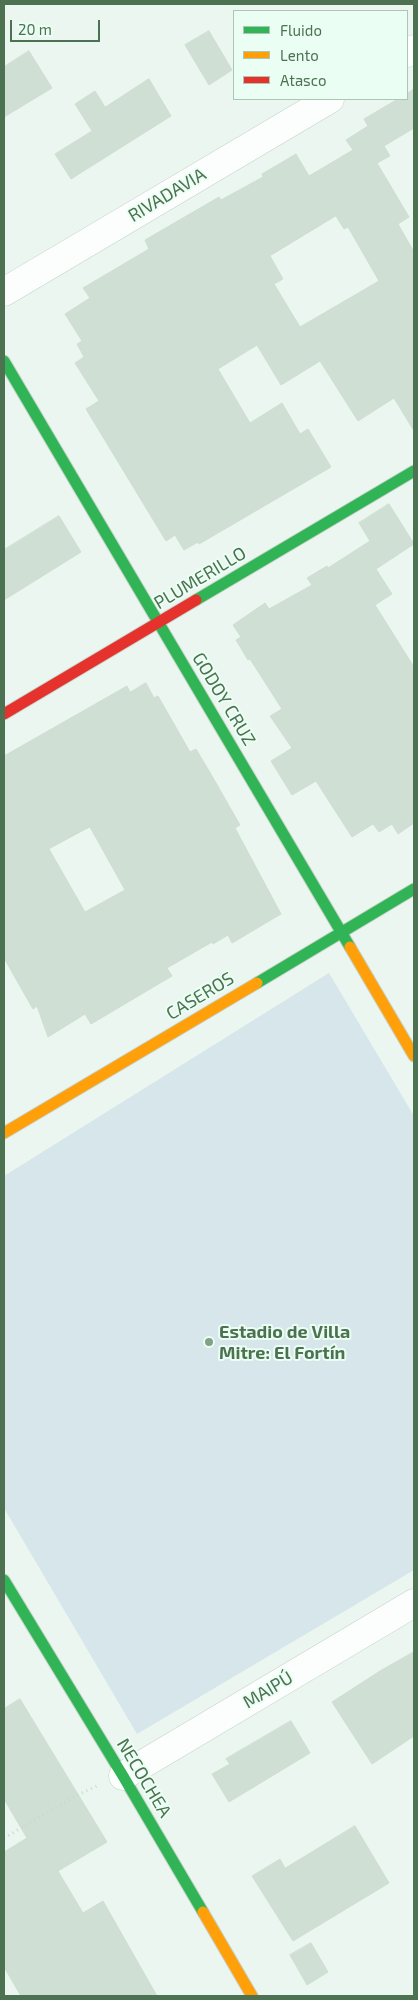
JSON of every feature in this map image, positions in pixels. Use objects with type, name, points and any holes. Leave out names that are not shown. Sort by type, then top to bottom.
[{"type":"street","name":"RIVADAVIA","points":[[4,292],[328,100]]},
{"type":"street","name":"GODOY CRUZ","points":[[4,361],[414,1056]]},
{"type":"street","name":"PLUMERILLO","points":[[4,714],[414,471]]},
{"type":"street","name":"CASEROS","points":[[4,1133],[414,889]]},
{"type":"street","name":"NECOCHEA","points":[[4,1580],[123,1776],[252,1996]]},
{"type":"street","name":"MAIPÚ","points":[[123,1776],[414,1604]]},
{"type":"path","points":[[4,1838],[79,1794],[123,1776]]},
{"type":"shaded area","name":"Estadio de Villa Mitre: El Fortín","points":[[329,973],[414,1116],[414,1570],[137,1734],[4,1508],[4,1176]]},
{"type":"building","points":[[209,31],[232,70],[209,85],[185,45]]},
{"type":"building","points":[[29,51],[52,88],[4,117],[4,67]]},
{"type":"building","points":[[149,79],[171,116],[71,179],[55,154],[92,131],[75,104],[95,91],[105,107]]},
{"type":"building","points":[[414,89],[414,128],[384,146],[390,156],[377,163],[409,217],[398,224],[414,252],[414,431],[394,398],[358,421],[320,361],[281,385],[257,345],[218,369],[250,423],[282,403],[300,434],[308,429],[331,467],[199,544],[198,542],[184,550],[175,535],[166,541],[86,409],[99,401],[75,363],[84,357],[77,344],[82,341],[65,314],[90,298],[83,288],[149,249],[145,240],[219,197],[221,200],[263,177],[262,174],[296,154],[309,176],[353,150],[346,140],[368,126],[364,119],[396,100],[408,100],[408,93]],"holes":[[[336,216],[344,229],[348,227],[379,281],[300,327],[274,284],[283,279],[270,256]]]},
{"type":"building","points":[[389,504],[414,544],[376,569],[392,594],[375,605],[414,667],[414,823],[398,834],[392,824],[379,832],[373,824],[352,837],[316,781],[292,795],[271,761],[292,748],[270,716],[282,709],[236,640],[241,637],[233,625],[265,603],[269,609],[312,585],[307,578],[327,566],[328,568],[370,541],[359,523]]},
{"type":"building","points":[[59,516],[81,552],[4,600],[4,550]]},
{"type":"building","points":[[146,683],[154,698],[158,696],[190,752],[196,749],[240,825],[235,828],[281,914],[232,943],[228,935],[167,968],[172,976],[91,1024],[85,1014],[48,1037],[37,1006],[33,1009],[4,958],[4,756],[127,686],[130,692]],"holes":[[[90,827],[125,890],[85,912],[49,849]]]},
{"type":"building","points":[[414,1652],[414,1736],[372,1764],[332,1702]]},
{"type":"building","points":[[20,1699],[107,1842],[58,1871],[83,1913],[103,1901],[157,1996],[21,1996],[4,1967],[4,1852],[27,1838],[4,1799],[4,1709]]},
{"type":"building","points":[[291,1721],[310,1753],[229,1802],[212,1774],[230,1764],[226,1759]]},
{"type":"building","points":[[355,1826],[389,1883],[293,1941],[252,1876],[280,1859],[285,1868]]},
{"type":"building","points":[[311,1943],[328,1972],[307,1985],[290,1955]]},
{"type":"traffic: fast","points":[[4,361],[350,947]]},
{"type":"traffic: fast","points":[[196,600],[414,471]]},
{"type":"traffic: fast","points":[[257,983],[414,889]]},
{"type":"traffic: fast","points":[[4,1580],[203,1912]]},
{"type":"traffic: slow","points":[[350,947],[414,1056]]},
{"type":"traffic: slow","points":[[4,1133],[257,983]]},
{"type":"traffic: slow","points":[[203,1912],[252,1996]]},
{"type":"traffic: jam","points":[[4,714],[196,600]]},
{"type":"place","name":"Estadio de Villa Mitre: El Fortín","points":[[209,1342]]}]
